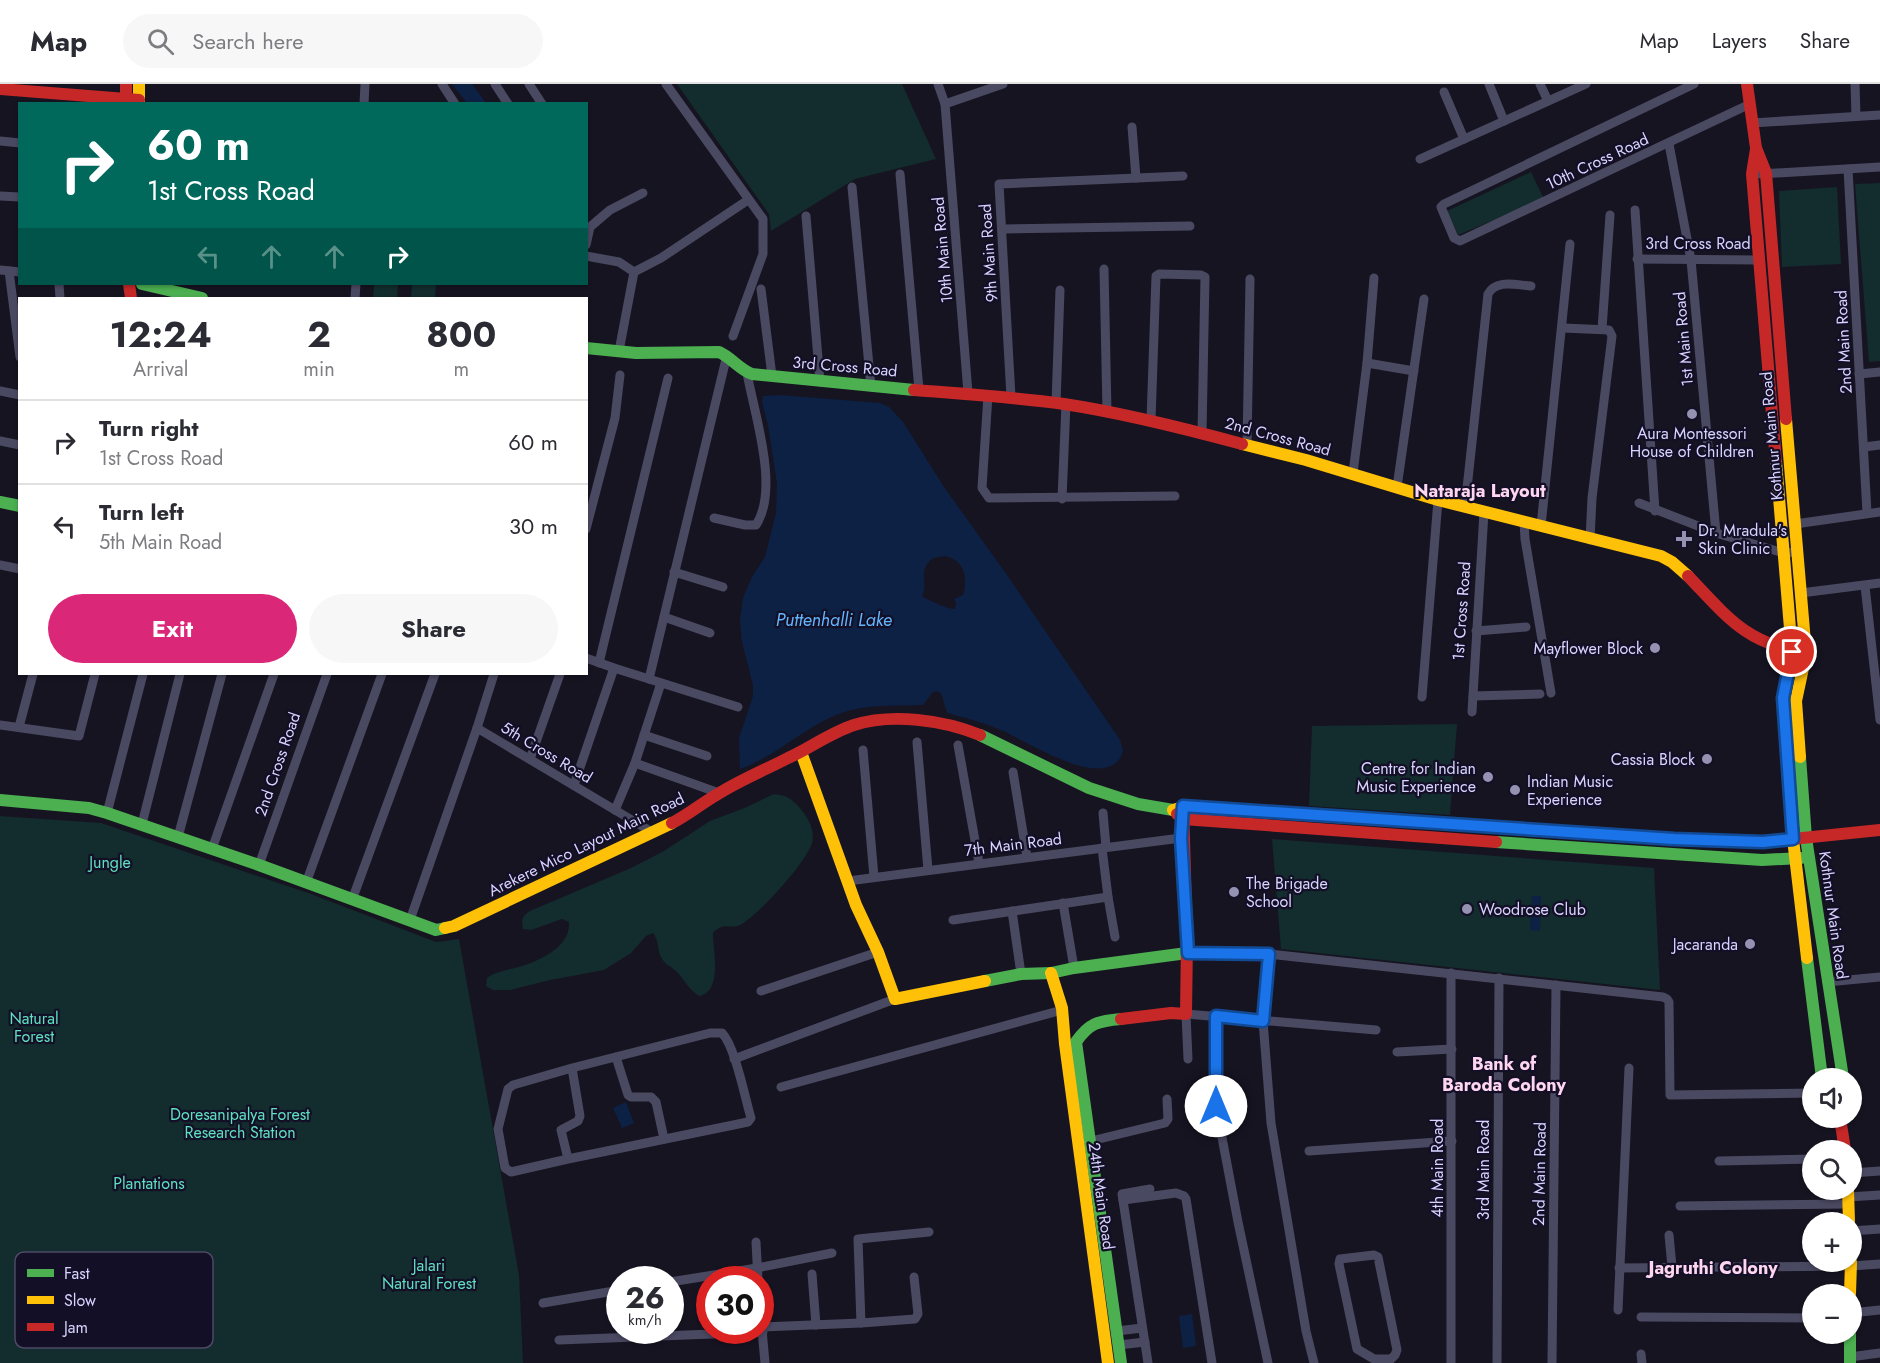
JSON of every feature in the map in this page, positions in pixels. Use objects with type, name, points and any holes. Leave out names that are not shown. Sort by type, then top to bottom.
[{"type":"street","points":[[126,84],[133,102]]},
{"type":"street","points":[[133,102],[139,84]]},
{"type":"street","points":[[364,84],[364,102]]},
{"type":"street","points":[[442,84],[454,102]]},
{"type":"street","points":[[495,84],[507,102]]},
{"type":"street","points":[[529,84],[541,102]]},
{"type":"street","points":[[666,84],[763,219],[763,254],[733,336]]},
{"type":"street","name":"10th Main Road","points":[[938,84],[945,104],[968,393]]},
{"type":"street","points":[[945,104],[1003,84]]},
{"type":"street","points":[[1489,84],[1504,121]]},
{"type":"street","points":[[1540,84],[1548,101]]},
{"type":"street","points":[[1420,159],[1586,84]]},
{"type":"street","name":"10th Cross Road","points":[[1694,84],[1441,207],[1456,241],[1669,144],[1750,104]]},
{"type":"street","name":"Kothnur Main Road","points":[[1747,84],[1756,148],[1766,173],[1806,654],[1796,701],[1806,838],[1802,858],[1821,1068]]},
{"type":"street","points":[[1855,84],[1856,116]]},
{"type":"street","points":[[0,89],[53,89],[133,102]]},
{"type":"street","points":[[1444,92],[1464,139]]},
{"type":"street","points":[[1752,123],[1880,115]]},
{"type":"street","points":[[1132,127],[1136,178]]},
{"type":"street","points":[[0,141],[18,143]]},
{"type":"street","name":"1st Main Road","points":[[1669,144],[1691,260],[1716,533]]},
{"type":"street","name":"Kothnur Main Road","points":[[1756,148],[1752,174],[1792,652],[1779,697],[1793,839],[1802,858],[1841,1068]]},
{"type":"street","points":[[1752,174],[1880,167]]},
{"type":"street","name":"2nd Main Road","points":[[1848,169],[1867,513]]},
{"type":"street","points":[[900,174],[919,390]]},
{"type":"street","name":"9th Main Road","points":[[1011,397],[999,184],[1183,176]]},
{"type":"street","points":[[852,187],[871,387]]},
{"type":"street","points":[[588,236],[590,227],[610,210],[643,193]]},
{"type":"street","points":[[0,196],[18,197]]},
{"type":"street","points":[[634,272],[661,258],[748,200]]},
{"type":"street","points":[[1635,210],[1655,511]]},
{"type":"street","points":[[1590,540],[1607,331],[1610,215]]},
{"type":"street","points":[[806,216],[820,382]]},
{"type":"street","points":[[1003,229],[1190,226]]},
{"type":"street","points":[[1541,526],[1568,282],[1570,244]]},
{"type":"street","points":[[588,256],[619,262],[634,272]]},
{"type":"street","name":"3rd Cross Road","points":[[1637,259],[1759,260]]},
{"type":"street","points":[[1104,269],[1107,412]]},
{"type":"street","points":[[10,271],[18,340]]},
{"type":"street","points":[[619,351],[634,272]]},
{"type":"street","points":[[1151,420],[1156,276],[1159,274],[1201,275],[1206,277],[1202,433]]},
{"type":"street","points":[[1353,473],[1367,363],[1374,278]]},
{"type":"street","points":[[1247,444],[1250,279]]},
{"type":"street","points":[[154,285],[171,287],[199,297]]},
{"type":"street","points":[[1465,507],[1488,294],[1498,285],[1530,286]]},
{"type":"street","points":[[761,289],[772,376]]},
{"type":"street","points":[[1060,290],[1062,499]]},
{"type":"street","points":[[1397,487],[1424,299]]},
{"type":"street","points":[[1563,328],[1607,331]]},
{"type":"street","points":[[588,348],[651,353],[711,352],[727,355],[747,373],[765,468],[766,500],[761,518],[756,525],[745,525],[714,518]]},
{"type":"street","points":[[650,679],[727,355]]},
{"type":"street","points":[[1367,363],[1414,371]]},
{"type":"street","points":[[1859,374],[1880,372]]},
{"type":"street","name":"3rd Cross Road","points":[[747,373],[871,387],[1011,397],[1107,412]]},
{"type":"street","points":[[588,521],[615,418],[620,375]]},
{"type":"street","points":[[599,663],[668,378]]},
{"type":"street","points":[[0,392],[18,395]]},
{"type":"street","points":[[988,395],[982,488],[989,498],[1175,496]]},
{"type":"street","name":"2nd Cross Road","points":[[1107,412],[1151,420],[1247,444],[1353,473],[1438,500],[1670,560],[1733,624],[1752,638],[1771,646],[1806,654]]},
{"type":"street","points":[[0,441],[18,445]]},
{"type":"street","points":[[1864,447],[1880,445]]},
{"type":"street","points":[[1422,697],[1438,500]]},
{"type":"street","points":[[0,502],[18,506]]},
{"type":"street","points":[[1639,503],[1716,533],[1784,553],[1797,552]]},
{"type":"street","name":"1st Cross Road","points":[[1472,712],[1484,512]]},
{"type":"street","points":[[1795,524],[1880,512]]},
{"type":"street","points":[[1524,522],[1551,693]]},
{"type":"street","points":[[0,565],[18,569]]},
{"type":"street","points":[[674,572],[723,587]]},
{"type":"street","points":[[1801,593],[1880,583]]},
{"type":"street","points":[[1865,585],[1880,720]]},
{"type":"street","points":[[664,617],[710,633]]},
{"type":"street","points":[[1476,631],[1526,627]]},
{"type":"street","points":[[588,659],[738,707]]},
{"type":"street","points":[[573,785],[614,668]]},
{"type":"street","points":[[19,727],[33,675]]},
{"type":"street","points":[[0,725],[79,736],[96,675]]},
{"type":"street","points":[[107,813],[143,675]]},
{"type":"street","points":[[142,825],[180,675]]},
{"type":"street","points":[[178,837],[222,675]]},
{"type":"street","points":[[212,849],[274,675]]},
{"type":"street","name":"2nd Cross Road","points":[[259,865],[327,675]]},
{"type":"street","points":[[306,883],[382,675]]},
{"type":"street","points":[[352,900],[435,675]]},
{"type":"street","points":[[477,728],[494,675]]},
{"type":"street","points":[[530,759],[560,675]]},
{"type":"street","points":[[615,810],[635,763],[661,683]]},
{"type":"street","points":[[1473,696],[1539,694]]},
{"type":"street","points":[[1779,697],[1796,701]]},
{"type":"street","name":"Arekere Mico Layout Main Road","points":[[0,800],[78,806],[107,813],[259,865],[436,930],[454,926],[682,818],[719,793],[828,736],[862,723],[880,720],[940,724],[977,734],[1089,788],[1138,804],[1180,812]]},
{"type":"street","name":"5th Cross Road","points":[[410,920],[477,728],[652,832]]},
{"type":"street","points":[[644,735],[706,756]]},
{"type":"street","points":[[917,742],[927,870]]},
{"type":"street","points":[[958,745],[979,864]]},
{"type":"street","points":[[863,750],[874,877]]},
{"type":"street","points":[[801,752],[856,905],[878,952],[895,999]]},
{"type":"street","points":[[635,763],[719,793]]},
{"type":"street","points":[[1013,772],[1027,858]]},
{"type":"street","points":[[1180,812],[1763,842],[1880,830]]},
{"type":"street","points":[[1180,812],[1188,953],[1184,995],[1188,1059]]},
{"type":"street","points":[[1180,812],[1683,856],[1762,860],[1802,858]]},
{"type":"street","points":[[1103,813],[1108,897],[1115,937]]},
{"type":"street","name":"7th Main Road","points":[[848,881],[1181,838]]},
{"type":"street","points":[[953,920],[1108,897]]},
{"type":"street","points":[[1063,903],[1074,968]]},
{"type":"street","points":[[1012,911],[1021,974]]},
{"type":"street","points":[[761,991],[878,952]]},
{"type":"street","points":[[734,1059],[895,999],[1021,974],[1051,973],[1188,953],[1269,954],[1500,978],[1667,999],[1670,1095],[1802,1093]]},
{"type":"street","points":[[1269,954],[1263,1021],[1271,1123],[1306,1331],[1314,1363]]},
{"type":"street","name":"24th Main Road","points":[[1051,973],[1058,988],[1091,1141],[1121,1363]]},
{"type":"street","name":"4th Main Road","points":[[1451,974],[1451,1363]]},
{"type":"street","points":[[1827,982],[1880,977]]},
{"type":"street","name":"3rd Main Road","points":[[1497,1363],[1500,978]]},
{"type":"street","name":"2nd Main Road","points":[[1552,1363],[1556,985]]},
{"type":"street","points":[[781,1087],[1062,1010]]},
{"type":"street","points":[[1069,1039],[1099,1021],[1171,1013],[1376,1030]]},
{"type":"street","points":[[1216,1016],[1216,1106],[1268,1363]]},
{"type":"street","points":[[710,1033],[722,1033],[727,1037],[750,1121],[508,1171],[505,1168],[498,1129],[508,1089],[513,1085],[616,1057],[710,1033]]},
{"type":"street","name":"24th Main Road","points":[[1069,1039],[1108,1363]]},
{"type":"street","points":[[1397,1052],[1452,1049]]},
{"type":"street","points":[[616,1057],[628,1095],[631,1098],[651,1097],[656,1102],[664,1139]]},
{"type":"street","points":[[568,1160],[561,1130],[578,1121],[580,1116],[572,1068]]},
{"type":"street","points":[[1618,1310],[1629,1068]]},
{"type":"street","points":[[1091,1141],[1165,1123],[1168,1119],[1167,1099]]},
{"type":"street","points":[[1309,1151],[1452,1141]]},
{"type":"street","points":[[1719,1161],[1802,1159]]},
{"type":"street","points":[[1862,1172],[1880,1171]]},
{"type":"street","points":[[1148,1363],[1122,1194],[1150,1189]]},
{"type":"street","points":[[1123,1200],[1176,1193],[1180,1193],[1186,1199],[1212,1363]]},
{"type":"street","points":[[1862,1196],[1880,1195]]},
{"type":"street","points":[[1680,1206],[1802,1199]]},
{"type":"street","points":[[1862,1231],[1880,1230]]},
{"type":"street","points":[[861,1323],[858,1239],[929,1232]]},
{"type":"street","points":[[1669,1235],[1672,1268]]},
{"type":"street","points":[[756,1242],[757,1266]]},
{"type":"street","points":[[767,1266],[832,1253]]},
{"type":"street","points":[[1374,1255],[1378,1257],[1397,1350],[1391,1359],[1374,1361],[1357,1348],[1339,1264],[1340,1259],[1374,1255]]},
{"type":"street","points":[[1862,1264],[1880,1264]]},
{"type":"street","points":[[1619,1268],[1802,1265]]},
{"type":"street","points":[[812,1274],[816,1325]]},
{"type":"street","points":[[774,1329],[915,1319],[918,1314],[914,1277]]},
{"type":"street","points":[[543,1303],[606,1292]]},
{"type":"street","points":[[1862,1312],[1880,1310]]},
{"type":"street","points":[[1641,1317],[1802,1318]]},
{"type":"street","points":[[1117,1331],[1142,1328]]},
{"type":"street","points":[[559,1340],[696,1333]]},
{"type":"street","points":[[1119,1345],[1145,1342]]},
{"type":"street","points":[[763,1344],[765,1363]]},
{"type":"street","points":[[1850,1344],[1850,1360],[1880,1353]]},
{"type":"green space","points":[[677,84],[902,84],[936,159],[855,179],[771,231],[769,214]]},
{"type":"green space","points":[[1531,172],[1544,199],[1458,235],[1447,211]]},
{"type":"green space","points":[[1880,183],[1880,361],[1869,362],[1855,184]]},
{"type":"green space","points":[[1837,187],[1841,264],[1782,267],[1779,191]]},
{"type":"green space","points":[[374,285],[398,285],[397,297],[373,297]]},
{"type":"green space","points":[[412,285],[436,285],[435,297],[411,297]]},
{"type":"green space","points":[[1457,724],[1450,815],[1309,806],[1312,726]]},
{"type":"green space","points":[[774,794],[791,800],[804,813],[811,827],[812,843],[792,875],[760,910],[738,926],[724,926],[713,933],[714,979],[706,993],[699,996],[677,972],[663,961],[653,933],[646,936],[631,953],[604,970],[510,990],[493,990],[486,986],[487,978],[498,972],[544,957],[565,939],[569,922],[562,919],[531,930],[523,929],[523,918],[530,911],[631,868],[664,851],[710,821]]},
{"type":"green space","name":"Doresanipalya Forest Research Station","points":[[0,816],[101,823],[311,894],[436,942],[459,939],[519,1275],[523,1363],[0,1363]]},
{"type":"green space","name":"Woodrose Club","points":[[1272,839],[1654,868],[1660,990],[1281,949]]},
{"type":"water","points":[[452,84],[472,84],[485,102],[466,102]]},
{"type":"water","name":"Puttenhalli Lake","points":[[779,395],[880,403],[889,407],[903,422],[944,487],[1120,740],[1123,751],[1115,763],[1102,768],[1085,767],[1066,762],[994,727],[947,713],[941,693],[936,691],[923,705],[871,707],[841,713],[815,726],[766,757],[740,769],[739,738],[753,696],[753,685],[742,642],[740,620],[743,598],[752,577],[765,557],[776,513],[777,483],[768,425],[762,403],[763,396]],"holes":[[[945,556],[952,558],[961,566],[965,577],[963,595],[954,599],[955,609],[922,596],[924,572],[928,563],[933,558]]]},
{"type":"water","name":"Woodrose Club","points":[[1532,896],[1541,896],[1540,931],[1530,930]]},
{"type":"water","points":[[626,1102],[634,1123],[622,1128],[613,1108]]},
{"type":"water","points":[[1192,1314],[1196,1346],[1183,1348],[1179,1316]]},
{"type":"traffic: fast","points":[[146,285],[198,297]]},
{"type":"traffic: fast","points":[[588,348],[636,353],[719,352],[752,374],[914,390]]},
{"type":"traffic: fast","points":[[0,502],[18,506]]},
{"type":"traffic: fast","points":[[980,735],[1089,788],[1138,804],[1173,810]]},
{"type":"traffic: fast","points":[[1800,757],[1806,838],[1841,1068]]},
{"type":"traffic: fast","points":[[0,800],[89,808],[107,813],[259,865],[436,930],[445,928]]},
{"type":"traffic: fast","points":[[1496,842],[1762,860],[1801,858]]},
{"type":"traffic: fast","points":[[985,981],[1021,974],[1051,973],[1187,953]]},
{"type":"traffic: fast","points":[[1807,958],[1821,1068]]},
{"type":"traffic: fast","points":[[1121,1019],[1095,1024],[1076,1042],[1121,1363]]},
{"type":"traffic: fast","points":[[1850,1344],[1850,1363]]},
{"type":"traffic: slow","points":[[139,84],[139,102]]},
{"type":"traffic: slow","points":[[1786,419],[1806,654],[1796,701],[1800,757]]},
{"type":"traffic: slow","points":[[1242,444],[1306,460],[1438,500],[1661,556],[1688,576]]},
{"type":"traffic: slow","points":[[1776,462],[1792,652],[1783,698],[1793,839],[1807,958]]},
{"type":"traffic: slow","points":[[801,752],[856,905],[878,952],[895,999],[985,981]]},
{"type":"traffic: slow","points":[[1173,810],[1187,806],[1581,833]]},
{"type":"traffic: slow","points":[[445,928],[454,926],[672,823]]},
{"type":"traffic: slow","points":[[1051,973],[1062,1008],[1108,1363]]},
{"type":"traffic: slow","points":[[1848,1200],[1849,1212]]},
{"type":"traffic: slow","points":[[1850,1284],[1851,1272]]},
{"type":"traffic: jam","points":[[126,84],[126,102]]},
{"type":"traffic: jam","points":[[1747,84],[1756,148],[1766,173],[1786,419]]},
{"type":"traffic: jam","points":[[0,89],[139,100]]},
{"type":"traffic: jam","points":[[1756,149],[1752,174],[1776,462]]},
{"type":"traffic: jam","points":[[129,285],[131,297]]},
{"type":"traffic: jam","points":[[914,390],[1064,404],[1153,421],[1242,444]]},
{"type":"traffic: jam","points":[[1688,576],[1739,627],[1768,643],[1806,654]]},
{"type":"traffic: jam","points":[[672,823],[735,784],[854,725],[885,719],[917,720],[950,725],[980,735]]},
{"type":"traffic: jam","points":[[1121,1019],[1171,1013],[1186,1014],[1187,940],[1183,806]]},
{"type":"traffic: jam","points":[[1177,814],[1183,819],[1496,842]]},
{"type":"traffic: jam","points":[[1581,833],[1763,842],[1880,830]]},
{"type":"traffic: jam","points":[[1842,1128],[1843,1140]]},
{"type":"place","name":"Aura Montessori House of Children","points":[[1692,414]]},
{"type":"place","name":"Dr. Mradula's Skin Clinic","points":[[1684,539]]},
{"type":"place","name":"Mayflower Block","points":[[1655,648]]},
{"type":"place","name":"Cassia Block","points":[[1707,759]]},
{"type":"place","name":"Centre for Indian Music Experience","points":[[1488,777]]},
{"type":"place","name":"Indian Music Experience","points":[[1515,790]]},
{"type":"place","name":"The Brigade School","points":[[1234,892]]},
{"type":"place","name":"Woodrose Club","points":[[1467,909]]},
{"type":"place","name":"Jacaranda","points":[[1750,944]]},
{"type":"district","name":"Nataraja Layout","points":[[1480,491]]},
{"type":"district","name":"Bank of Baroda Colony","points":[[1504,1074]]},
{"type":"district","name":"Jagruthi Colony","points":[[1713,1268]]},
{"type":"route","points":[[1216,1106],[1216,1016],[1263,1021],[1269,954],[1188,953],[1181,838],[1183,806],[1674,839],[1763,842],[1793,839],[1783,698],[1792,652]]},
{"type":"park label","name":"Jungle","points":[[110,862]]},
{"type":"park label","name":"Natural Forest","points":[[34,1027]]},
{"type":"park label","name":"Plantations","points":[[149,1183]]},
{"type":"park label","name":"Jalari Natural Forest","points":[[429,1274]]}]
